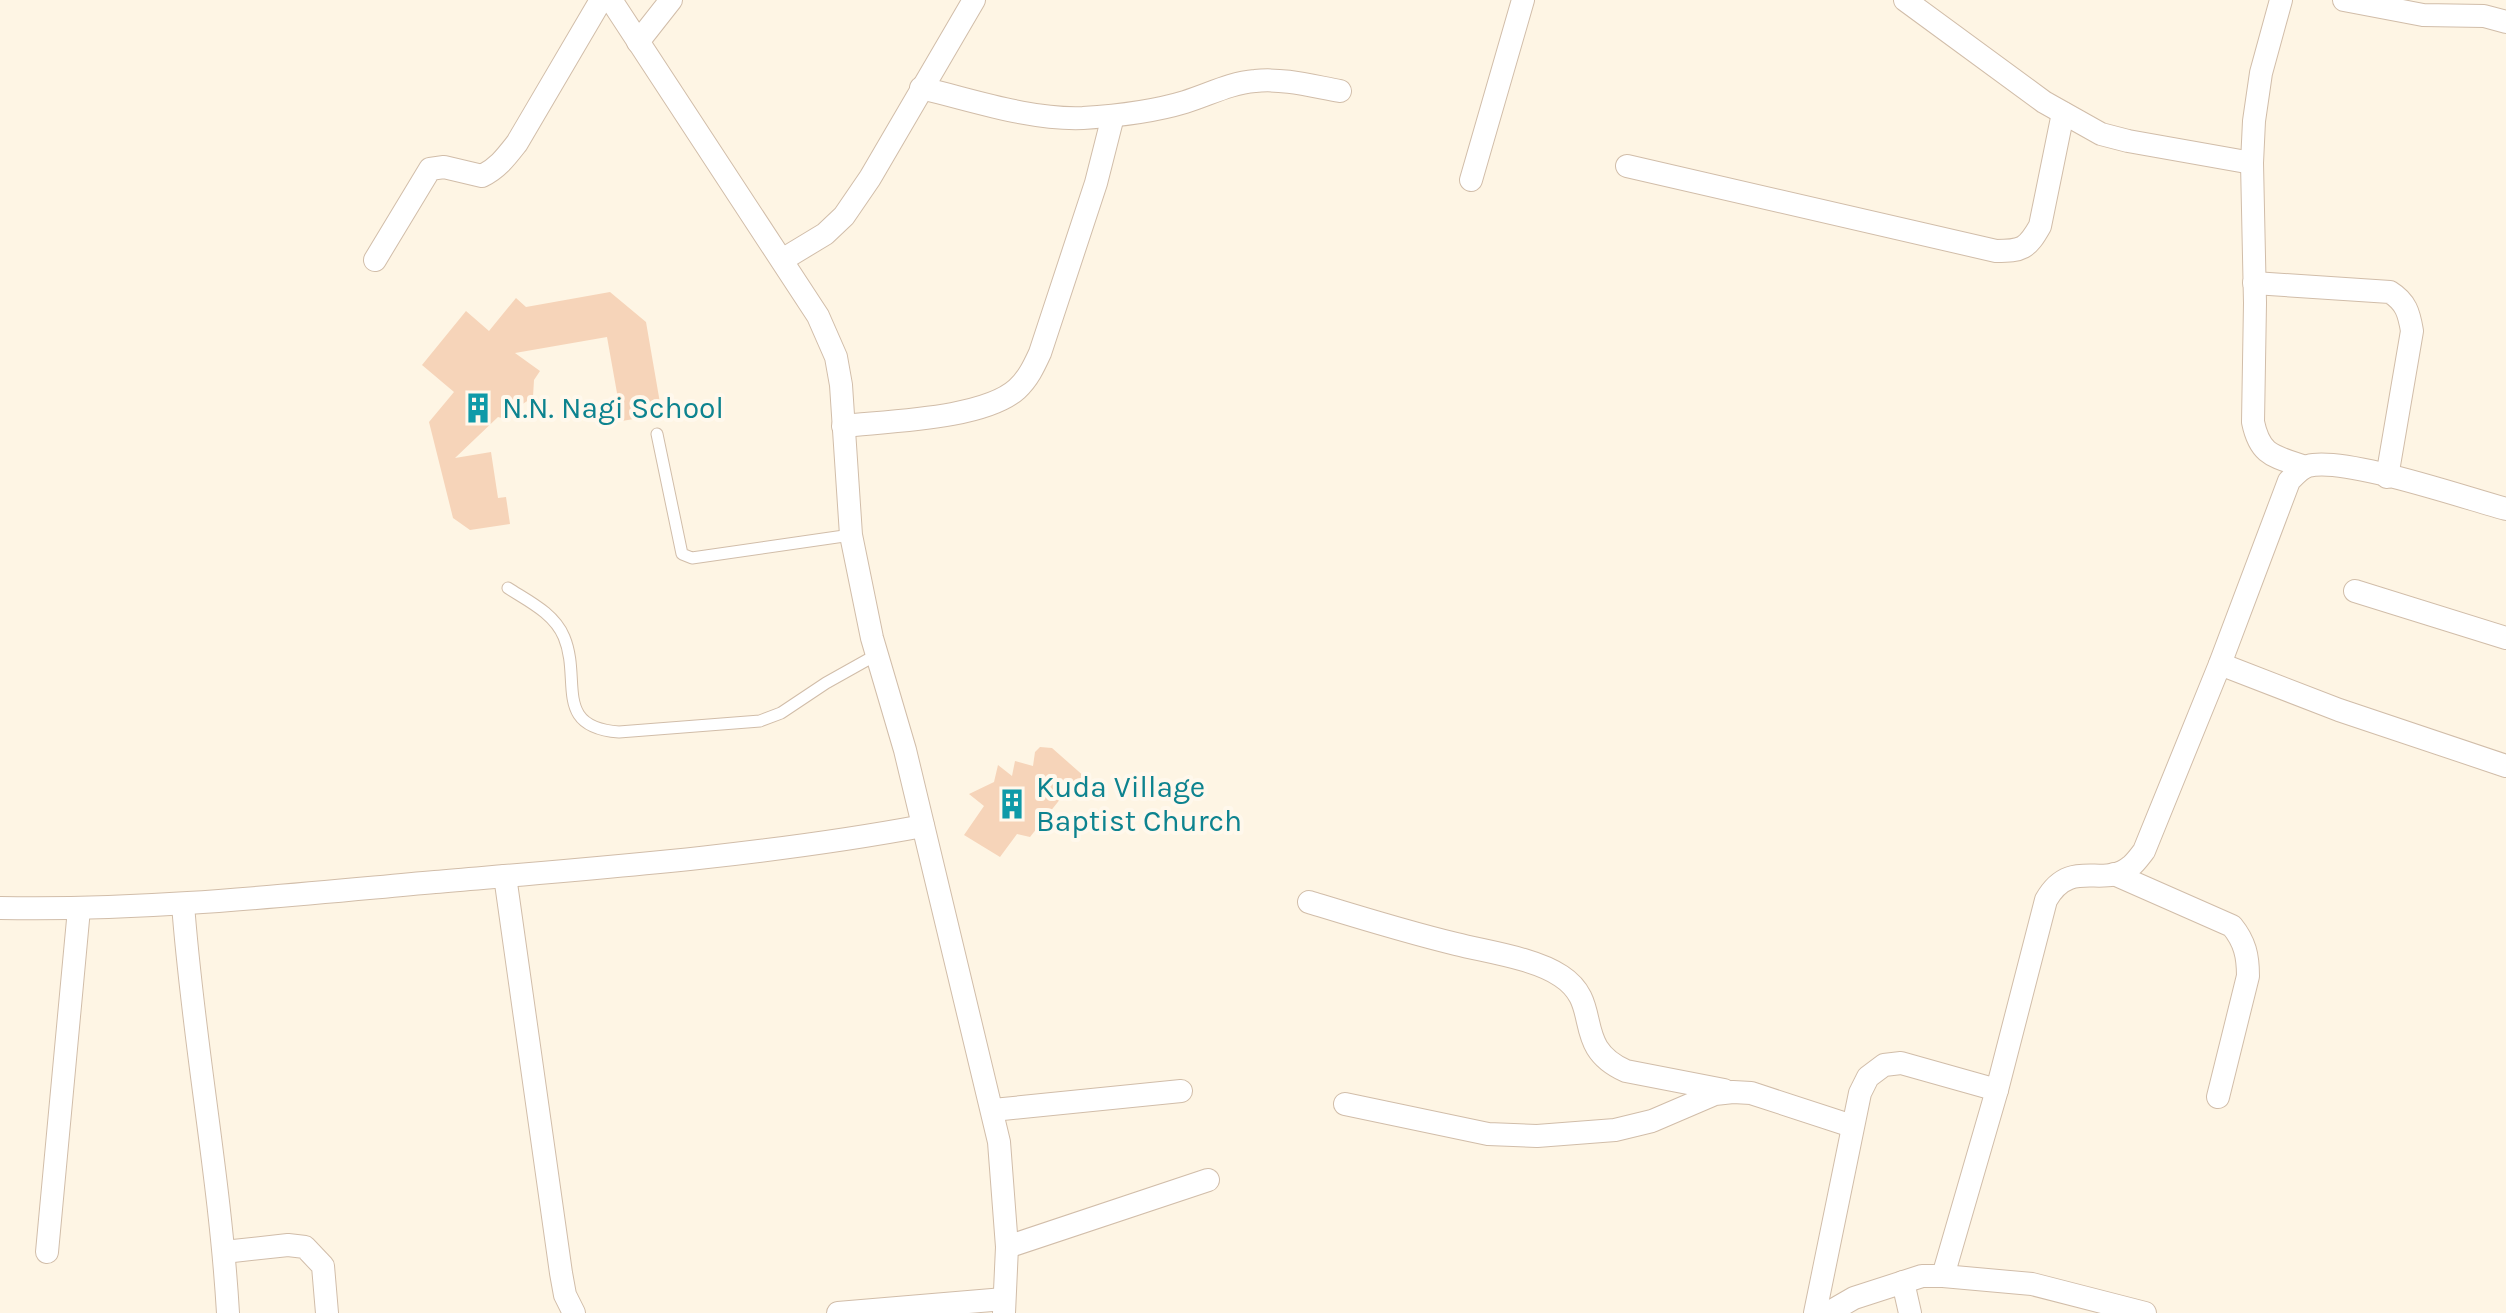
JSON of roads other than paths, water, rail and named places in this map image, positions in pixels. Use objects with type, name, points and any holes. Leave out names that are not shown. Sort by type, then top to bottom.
[{"type":"street","points":[[375,260],[430,169],[444,167],[482,176],[497,168],[505,159],[601,0]]},
{"type":"street","points":[[611,0],[782,260],[827,333],[836,357],[841,385],[851,535],[876,655],[905,750],[999,1142],[1007,1247],[1004,1306],[838,1313]]},
{"type":"street","points":[[638,42],[671,0]]},
{"type":"street","points":[[782,260],[825,234],[844,216],[870,178],[974,0]]},
{"type":"street","points":[[1471,180],[1523,0]]},
{"type":"street","points":[[1905,0],[2063,113],[2101,134],[2252,163]]},
{"type":"street","points":[[2281,0],[2257,93],[2252,163],[2253,422],[2256,439],[2262,449],[2305,467]]},
{"type":"street","points":[[2344,0],[2423,15],[2486,8],[2506,22]]},
{"type":"street","points":[[921,88],[1020,112],[1079,118],[1113,116],[1184,103],[1238,83],[1256,81],[1277,81],[1340,91]]},
{"type":"street","points":[[1627,166],[1996,251],[2018,251],[2031,242],[2040,226],[2063,113]]},
{"type":"street","points":[[843,426],[961,412],[997,403],[1028,377],[1040,353],[1096,183],[1113,116]]},
{"type":"street","points":[[2254,283],[2390,292],[2402,299],[2412,331],[2387,477]]},
{"type":"street","points":[[1943,1276],[1997,1090],[2046,900],[2054,887],[2065,878],[2114,874],[2130,868],[2144,851],[2220,664],[2289,481],[2305,467],[2320,464],[2351,467],[2506,509]]},
{"type":"street","points":[[2355,591],[2506,638]]},
{"type":"street","points":[[2220,664],[2339,710],[2506,766]]},
{"type":"street","points":[[0,908],[79,909],[183,904],[505,876],[829,844],[923,826]]},
{"type":"street","points":[[2114,874],[2232,926],[2242,938],[2248,957],[2248,976],[2218,1097]]},
{"type":"street","points":[[505,876],[561,1273],[565,1295],[574,1313]]},
{"type":"street","points":[[1309,902],[1558,973],[1577,987],[1599,1054],[1626,1071],[1751,1093],[1852,1126]]},
{"type":"street","points":[[183,904],[189,985],[224,1252],[228,1313]]},
{"type":"street","points":[[47,1252],[79,909]]},
{"type":"street","points":[[1815,1313],[1852,1126],[1860,1093],[1868,1077],[1884,1065],[1901,1063],[1997,1090]]},
{"type":"street","points":[[993,1110],[1181,1091]]},
{"type":"street","points":[[1345,1104],[1488,1134],[1537,1136],[1615,1130],[1652,1121],[1715,1094],[1733,1092]]},
{"type":"street","points":[[1007,1247],[1208,1180]]},
{"type":"street","points":[[224,1252],[288,1245],[305,1247],[323,1266],[327,1313]]},
{"type":"street","points":[[1828,1313],[1854,1298],[1922,1276],[2032,1284],[2105,1308],[2145,1313]]},
{"type":"street","points":[[1903,1282],[1910,1313]]},
{"type":"lane","points":[[657,434],[682,554],[687,557],[851,535]]},
{"type":"lane","points":[[508,588],[543,610],[560,629],[568,651],[576,708],[587,725],[600,730],[619,732],[760,721],[781,713],[876,655]]},
{"type":"place","name":"N.N. Nagi School","points":[[478,408]]},
{"type":"place","name":"Kuda Village Baptist Church","points":[[1012,804]]}]
